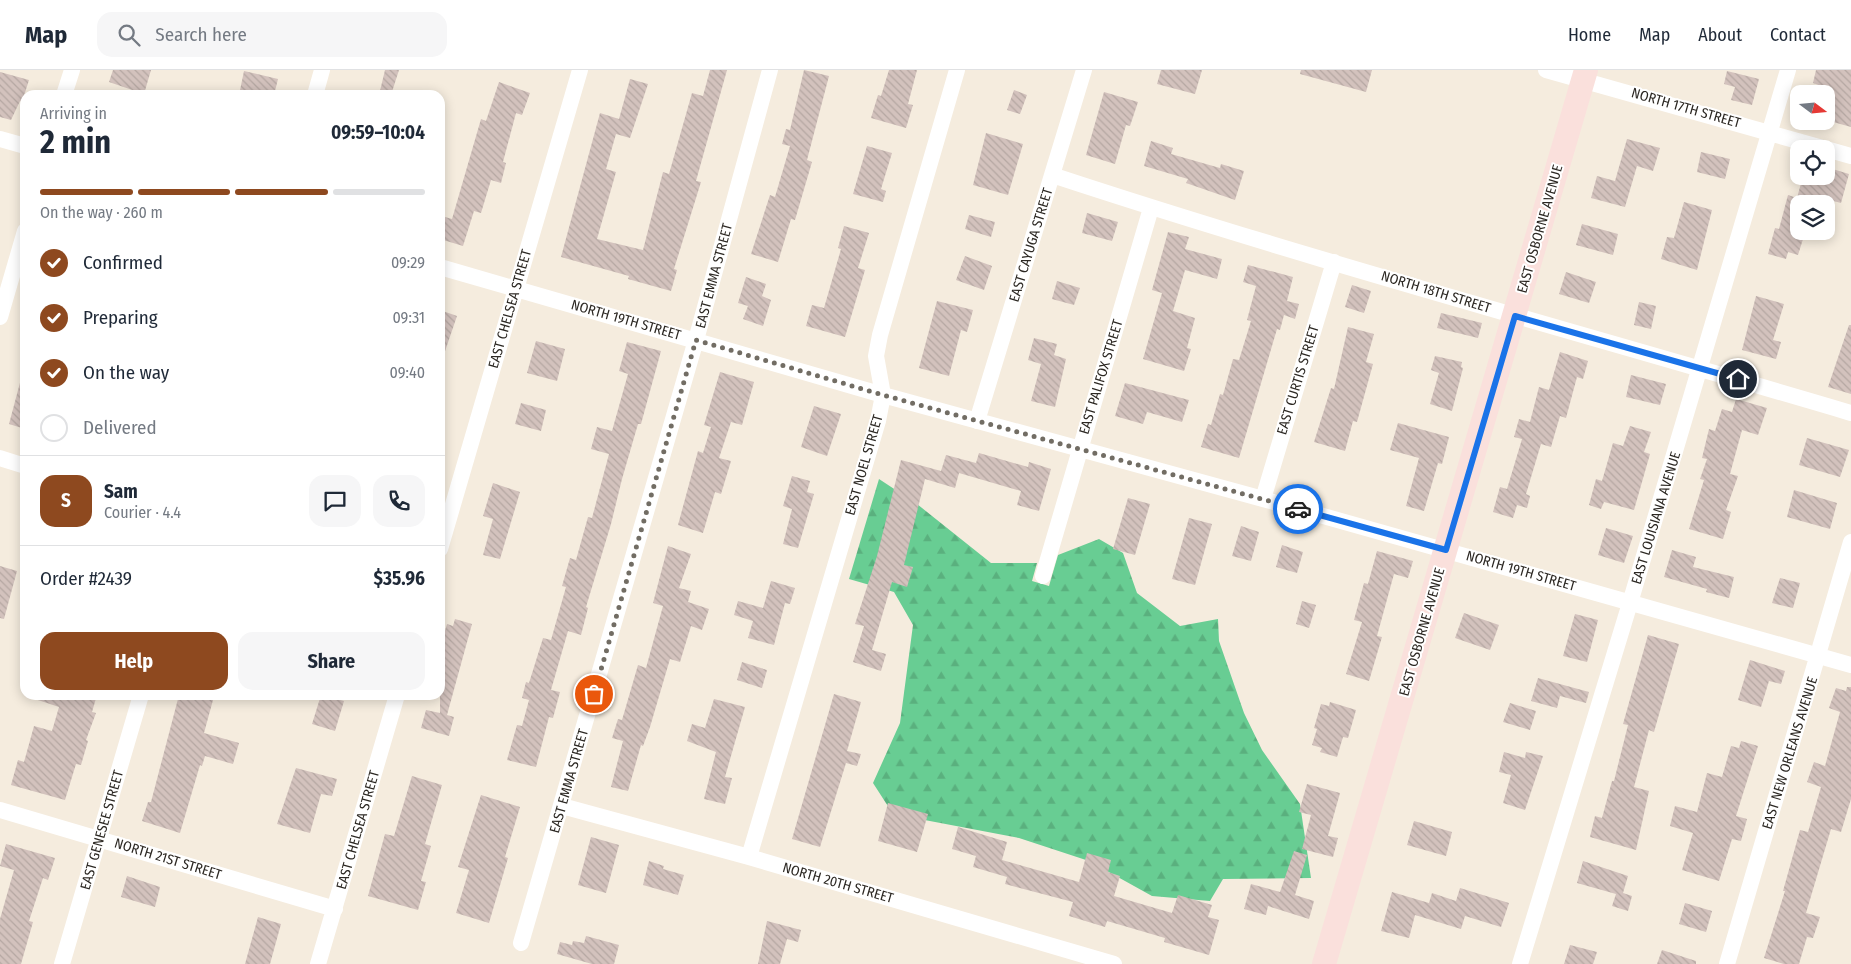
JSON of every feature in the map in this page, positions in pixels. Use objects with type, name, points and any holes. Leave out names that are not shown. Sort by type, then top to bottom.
[{"type":"street","points":[[66,90],[72,70]]},
{"type":"street","points":[[316,90],[322,70]]},
{"type":"street","name":"EAST CHELSEA STREET","points":[[445,532],[580,70]]},
{"type":"street","name":"EAST EMMA STREET","points":[[521,943],[696,340],[770,70]]},
{"type":"street","name":"EAST NOEL STREET","points":[[749,857],[875,430],[883,395],[876,356],[880,335],[957,70]]},
{"type":"street","name":"EAST CAYUGA STREET","points":[[977,421],[1084,70]]},
{"type":"street","name":"NORTH 17TH STREET","points":[[1546,70],[1585,75],[1796,140]]},
{"type":"street","name":"EAST LOUISIANA AVENUE","points":[[1520,964],[1701,368],[1788,70]]},
{"type":"street","name":"EAST OSBORNE AVENUE","points":[[1324,964],[1585,75]]},
{"type":"street","points":[[0,139],[20,145]]},
{"type":"street","name":"NORTH 17TH STREET","points":[[1835,152],[1851,156]]},
{"type":"street","name":"NORTH 18TH STREET","points":[[1052,175],[1151,208],[1515,316],[1851,412]]},
{"type":"street","name":"EAST PALIFOX STREET","points":[[1043,576],[1079,448],[1151,208]]},
{"type":"street","points":[[0,317],[20,248]]},
{"type":"street","name":"EAST CURTIS STREET","points":[[1263,499],[1334,262]]},
{"type":"street","name":"NORTH 19TH STREET","points":[[445,267],[883,395],[1446,550],[1851,665]]},
{"type":"street","points":[[0,458],[20,464]]},
{"type":"street","name":"EAST NEW ORLEANS AVENUE","points":[[1727,964],[1851,542]]},
{"type":"street","name":"EAST GENESEE STREET","points":[[62,964],[140,700]]},
{"type":"street","name":"EAST CHELSEA STREET","points":[[318,964],[396,700]]},
{"type":"street","name":"NORTH 20TH STREET","points":[[562,806],[749,857],[1114,964]]},
{"type":"street","name":"NORTH 21ST STREET","points":[[0,810],[335,909]]},
{"type":"green space","points":[[879,479],[917,504],[991,563],[1037,563],[1032,581],[1049,586],[1058,555],[1099,539],[1123,553],[1137,593],[1180,626],[1218,619],[1219,641],[1244,713],[1262,750],[1300,804],[1311,878],[1223,879],[1210,901],[1152,896],[1089,861],[1019,838],[893,814],[873,783],[900,723],[913,625],[894,592],[849,579]]},
{"type":"building","points":[[113,70],[151,70],[145,90],[132,90],[109,82]]},
{"type":"building","points":[[385,70],[399,70],[393,90],[380,90]]},
{"type":"building","points":[[710,70],[727,70],[696,181],[701,182],[674,269],[677,270],[671,291],[628,279],[629,276],[561,257],[600,113],[619,119],[630,79],[648,84],[630,138],[616,134],[606,169],[616,172],[597,239],[643,250],[663,172],[669,174],[692,93],[703,96]]},
{"type":"building","points":[[804,70],[829,76],[807,160],[812,162],[795,220],[791,219],[778,262],[751,254],[770,195],[775,197],[790,146],[782,144],[786,129],[790,130]]},
{"type":"building","points":[[889,70],[917,70],[908,104],[913,105],[906,128],[871,118],[878,95],[881,96]]},
{"type":"building","points":[[1161,70],[1202,70],[1195,94],[1157,84]]},
{"type":"building","points":[[1301,70],[1372,70],[1366,92],[1300,74]]},
{"type":"building","points":[[1816,70],[1851,70],[1851,127],[1835,123],[1835,85],[1813,83]]},
{"type":"building","points":[[244,71],[278,79],[275,90],[240,90]]},
{"type":"building","points":[[1727,71],[1759,79],[1752,105],[1731,100],[1735,87],[1724,84]]},
{"type":"building","points":[[0,72],[29,80],[26,90],[20,90],[20,101],[11,120],[0,117]]},
{"type":"building","points":[[499,82],[530,93],[522,115],[516,113],[503,162],[506,163],[501,183],[491,180],[481,213],[474,211],[463,246],[445,241],[445,217],[452,219],[481,119],[486,121]]},
{"type":"building","points":[[1014,90],[1027,95],[1020,114],[1007,110]]},
{"type":"building","points":[[1104,92],[1138,102],[1130,126],[1126,125],[1115,164],[1086,155]]},
{"type":"building","points":[[986,133],[1023,144],[1008,195],[973,185]]},
{"type":"building","points":[[1627,139],[1660,148],[1653,171],[1637,166],[1625,207],[1591,198],[1597,176],[1615,181]]},
{"type":"building","points":[[1151,141],[1173,148],[1171,154],[1220,168],[1221,164],[1244,171],[1235,200],[1186,183],[1188,179],[1144,166]]},
{"type":"building","points":[[867,146],[892,153],[881,189],[886,191],[883,202],[853,194]]},
{"type":"building","points":[[1701,152],[1730,159],[1725,179],[1697,172]]},
{"type":"building","points":[[1835,170],[1849,174],[1841,203],[1835,201],[1835,195],[1798,195],[1801,185],[1835,185]]},
{"type":"building","points":[[1788,195],[1790,196],[1790,240],[1803,240],[1798,255],[1788,252],[1786,259],[1768,254],[1775,228],[1779,229]]},
{"type":"building","points":[[1684,202],[1712,210],[1697,270],[1661,259],[1667,237],[1674,238]]},
{"type":"building","points":[[1087,213],[1118,222],[1112,241],[1082,233]]},
{"type":"building","points":[[969,215],[995,222],[991,237],[965,229]]},
{"type":"building","points":[[1582,224],[1618,234],[1613,255],[1576,245]]},
{"type":"building","points":[[844,226],[869,233],[858,268],[865,270],[845,337],[806,326],[812,305],[824,308],[841,249],[838,248]]},
{"type":"building","points":[[1168,232],[1189,237],[1185,249],[1222,259],[1217,279],[1185,270],[1173,311],[1195,318],[1187,348],[1191,349],[1184,371],[1143,359],[1162,293],[1152,290]]},
{"type":"building","points":[[965,256],[992,266],[984,290],[956,280]]},
{"type":"building","points":[[1248,265],[1293,277],[1287,301],[1299,304],[1295,319],[1284,315],[1280,330],[1277,329],[1239,458],[1201,447],[1208,424],[1211,425],[1220,394],[1223,395],[1233,359],[1239,360],[1251,321],[1247,320],[1256,286],[1243,282]]},
{"type":"building","points":[[1566,272],[1596,282],[1589,303],[1559,294]]},
{"type":"building","points":[[746,277],[766,284],[762,296],[771,300],[763,326],[743,319],[748,306],[738,303]]},
{"type":"building","points":[[1057,281],[1080,288],[1074,305],[1052,299]]},
{"type":"building","points":[[1352,285],[1371,291],[1364,313],[1345,307]]},
{"type":"building","points":[[1756,296],[1784,304],[1773,340],[1781,342],[1776,359],[1742,350]]},
{"type":"building","points":[[937,301],[973,310],[967,332],[961,330],[949,376],[919,368]]},
{"type":"building","points":[[1639,302],[1656,306],[1651,329],[1634,325]]},
{"type":"building","points":[[445,312],[457,316],[445,351]]},
{"type":"building","points":[[1441,313],[1482,323],[1478,338],[1437,328]]},
{"type":"building","points":[[1849,325],[1851,325],[1851,394],[1828,387]]},
{"type":"building","points":[[1348,327],[1374,334],[1366,362],[1373,364],[1357,422],[1353,421],[1345,451],[1314,442],[1331,388],[1334,389]]},
{"type":"building","points":[[1034,338],[1057,344],[1054,355],[1066,359],[1055,407],[1031,401],[1041,364],[1028,360]]},
{"type":"building","points":[[536,341],[565,349],[557,381],[527,373]]},
{"type":"building","points":[[627,342],[661,351],[641,424],[638,424],[622,479],[611,524],[586,607],[588,608],[581,635],[568,631],[551,690],[560,692],[553,718],[549,717],[536,767],[507,760],[517,725],[522,726],[529,700],[522,698],[526,682],[529,683],[543,638],[551,640],[566,587],[562,586],[570,558],[576,560],[588,517],[592,518],[609,454],[591,449],[597,427],[612,431],[628,374],[619,371]]},
{"type":"building","points":[[1560,352],[1588,361],[1583,379],[1577,377],[1566,418],[1560,416],[1551,447],[1541,444],[1526,494],[1530,496],[1527,508],[1517,505],[1513,518],[1493,512],[1500,487],[1507,489],[1522,439],[1514,437],[1519,419],[1530,422],[1539,387],[1549,390]]},
{"type":"building","points":[[1435,356],[1462,362],[1461,367],[1463,368],[1452,411],[1430,404],[1439,373],[1431,370]]},
{"type":"building","points":[[720,372],[754,382],[742,425],[731,422],[719,458],[731,461],[721,494],[715,492],[703,533],[678,525],[698,451],[703,453],[711,427],[704,425]]},
{"type":"building","points":[[1631,375],[1666,384],[1660,405],[1626,397]]},
{"type":"building","points":[[20,383],[20,427],[9,424]]},
{"type":"building","points":[[1125,383],[1189,400],[1182,422],[1147,412],[1143,424],[1115,416]]},
{"type":"building","points":[[1736,399],[1767,408],[1758,435],[1742,430],[1730,474],[1738,476],[1726,510],[1731,512],[1723,539],[1689,529],[1704,480],[1700,479],[1707,459],[1702,458],[1709,429],[1715,431],[1722,409],[1732,412]]},
{"type":"building","points":[[521,403],[546,410],[541,431],[515,424]]},
{"type":"building","points":[[814,406],[841,414],[827,456],[801,447]]},
{"type":"building","points":[[1398,423],[1449,437],[1442,464],[1438,463],[1424,511],[1406,506],[1419,458],[1390,450]]},
{"type":"building","points":[[1630,426],[1651,432],[1644,452],[1650,454],[1634,510],[1604,502],[1601,509],[1589,505],[1596,479],[1602,481],[1613,443],[1623,446]]},
{"type":"building","points":[[1807,438],[1849,450],[1840,477],[1799,465]]},
{"type":"building","points":[[979,453],[1028,467],[1029,462],[1051,469],[1039,511],[1017,505],[1021,491],[959,473],[955,488],[925,479],[904,565],[913,567],[907,587],[892,582],[872,650],[886,654],[881,671],[853,662],[864,626],[855,624],[877,556],[901,460],[941,471],[946,455],[976,463]]},
{"type":"building","points":[[792,476],[810,481],[807,492],[814,494],[798,548],[783,544],[792,509],[783,506]]},
{"type":"building","points":[[493,483],[520,492],[500,559],[483,555],[493,519],[483,516]]},
{"type":"building","points":[[1794,490],[1837,503],[1830,529],[1787,517]]},
{"type":"building","points":[[1128,498],[1150,504],[1135,555],[1113,549]]},
{"type":"building","points":[[1189,518],[1212,524],[1195,585],[1172,579]]},
{"type":"building","points":[[1241,526],[1259,532],[1251,561],[1232,556]]},
{"type":"building","points":[[1606,528],[1633,536],[1624,563],[1598,555]]},
{"type":"building","points":[[1282,545],[1303,552],[1297,573],[1276,567]]},
{"type":"building","points":[[668,546],[691,554],[679,588],[691,591],[688,602],[709,609],[702,630],[691,626],[680,662],[670,659],[650,727],[643,746],[641,745],[628,791],[611,787],[623,741],[612,738],[618,719],[622,720],[638,665],[646,668],[663,606],[653,603]]},
{"type":"building","points":[[1672,550],[1696,557],[1693,567],[1734,577],[1729,598],[1706,592],[1707,589],[1664,577]]},
{"type":"building","points":[[1377,551],[1413,561],[1408,578],[1394,574],[1377,636],[1382,637],[1369,681],[1346,674],[1362,622],[1354,620],[1364,583],[1368,584]]},
{"type":"building","points":[[0,566],[17,571],[4,619],[0,618]]},
{"type":"building","points":[[1780,578],[1800,583],[1793,608],[1772,603]]},
{"type":"building","points":[[771,581],[795,588],[790,604],[785,603],[774,645],[748,638],[753,621],[734,615],[738,601],[763,608]]},
{"type":"building","points":[[1302,601],[1316,605],[1309,628],[1296,624]]},
{"type":"building","points":[[1464,613],[1499,625],[1490,650],[1455,638]]},
{"type":"building","points":[[1575,614],[1598,620],[1587,662],[1563,656]]},
{"type":"building","points":[[455,619],[472,624],[447,715],[454,717],[449,736],[421,728],[426,710],[440,713],[440,700],[445,700],[445,631],[447,624],[453,626]]},
{"type":"building","points":[[1648,635],[1679,644],[1654,732],[1649,730],[1634,787],[1649,791],[1636,850],[1590,837],[1595,816],[1602,818],[1612,781],[1614,781],[1628,725],[1623,724]]},
{"type":"building","points":[[1750,660],[1785,671],[1781,684],[1769,681],[1761,707],[1738,700]]},
{"type":"building","points":[[742,662],[767,670],[762,688],[737,680]]},
{"type":"building","points":[[1538,678],[1589,692],[1586,703],[1560,696],[1557,708],[1531,701]]},
{"type":"building","points":[[1847,687],[1851,687],[1851,799],[1841,832],[1831,829],[1806,913],[1820,917],[1813,938],[1807,937],[1799,964],[1784,964],[1764,958],[1785,891],[1783,891],[1800,830],[1808,832],[1821,787],[1807,782],[1814,762],[1825,766],[1840,712],[1829,708],[1836,688],[1846,691]]},
{"type":"building","points":[[834,694],[861,702],[847,751],[861,754],[857,766],[846,763],[820,847],[792,839]]},
{"type":"building","points":[[714,699],[745,707],[725,777],[732,778],[725,804],[704,799],[716,752],[687,741],[692,724],[705,728]]},
{"type":"building","points":[[38,700],[96,700],[92,712],[96,713],[86,740],[88,741],[81,765],[76,764],[65,800],[11,785],[18,760],[24,762],[34,726],[52,731],[59,707]]},
{"type":"building","points":[[178,700],[213,700],[204,733],[239,743],[233,764],[205,756],[202,766],[200,765],[180,833],[142,821],[148,802],[151,802]]},
{"type":"building","points":[[319,700],[344,701],[335,731],[312,724]]},
{"type":"building","points":[[1330,702],[1356,710],[1348,738],[1343,737],[1337,757],[1320,752],[1322,748],[1312,745],[1317,729],[1314,728],[1321,704],[1329,706]]},
{"type":"building","points":[[1510,703],[1536,711],[1530,730],[1503,722]]},
{"type":"building","points":[[1741,741],[1758,746],[1736,816],[1747,819],[1741,841],[1732,839],[1719,881],[1682,870],[1693,833],[1670,826],[1675,806],[1697,812],[1707,773],[1722,777],[1731,746],[1739,748]]},
{"type":"building","points":[[1504,752],[1525,758],[1526,752],[1543,756],[1525,810],[1503,803],[1511,775],[1499,772]]},
{"type":"building","points":[[296,768],[337,779],[332,796],[321,794],[310,833],[277,824]]},
{"type":"building","points":[[412,776],[442,785],[425,844],[431,846],[421,881],[426,882],[418,910],[368,896],[385,834],[394,836]]},
{"type":"building","points":[[1307,784],[1340,793],[1328,836],[1338,838],[1333,857],[1302,849],[1311,815],[1299,812]]},
{"type":"building","points":[[481,795],[520,807],[505,857],[508,858],[489,923],[456,913],[469,870],[458,867]]},
{"type":"building","points":[[888,803],[928,814],[917,852],[878,841]]},
{"type":"building","points":[[1414,821],[1452,832],[1446,856],[1407,845]]},
{"type":"building","points":[[958,827],[1007,842],[1002,860],[1079,882],[1087,853],[1111,860],[1108,872],[1120,876],[1114,896],[1172,913],[1178,895],[1212,905],[1208,917],[1219,920],[1209,955],[1164,942],[1165,938],[1107,921],[1105,927],[1069,916],[1073,902],[1005,884],[1007,877],[973,867],[976,856],[952,849]]},
{"type":"building","points":[[591,837],[619,845],[606,893],[578,885]]},
{"type":"building","points":[[6,844],[55,858],[48,880],[43,878],[29,921],[33,922],[21,964],[0,964],[0,919],[14,870],[0,866]]},
{"type":"building","points":[[1294,851],[1307,855],[1295,895],[1314,901],[1309,919],[1268,906],[1266,915],[1244,909],[1251,884],[1280,892]]},
{"type":"building","points":[[649,861],[664,866],[663,869],[684,875],[678,895],[643,885]]},
{"type":"building","points":[[1583,861],[1628,876],[1623,893],[1632,896],[1628,911],[1612,906],[1616,894],[1577,883]]},
{"type":"building","points":[[127,876],[160,887],[155,907],[121,897]]},
{"type":"building","points":[[1460,888],[1509,903],[1501,927],[1465,916],[1461,929],[1415,915],[1409,938],[1381,931],[1392,892],[1429,903],[1432,893],[1456,901]]},
{"type":"building","points":[[1685,903],[1712,911],[1706,932],[1679,924]]},
{"type":"building","points":[[258,917],[281,924],[270,964],[245,964]]},
{"type":"building","points":[[767,921],[801,930],[798,942],[787,939],[780,964],[758,964]]},
{"type":"building","points":[[586,936],[619,945],[614,964],[592,964],[557,954],[560,942],[572,945],[573,941],[584,943]]},
{"type":"building","points":[[1570,945],[1597,952],[1593,964],[1564,964]]},
{"type":"building","points":[[1662,950],[1696,961],[1696,964],[1657,964]]},
{"type":"way so far","points":[[594,694],[696,340],[883,395],[1298,509]]},
{"type":"route","points":[[1298,509],[1446,550],[1515,316],[1738,379]]}]
